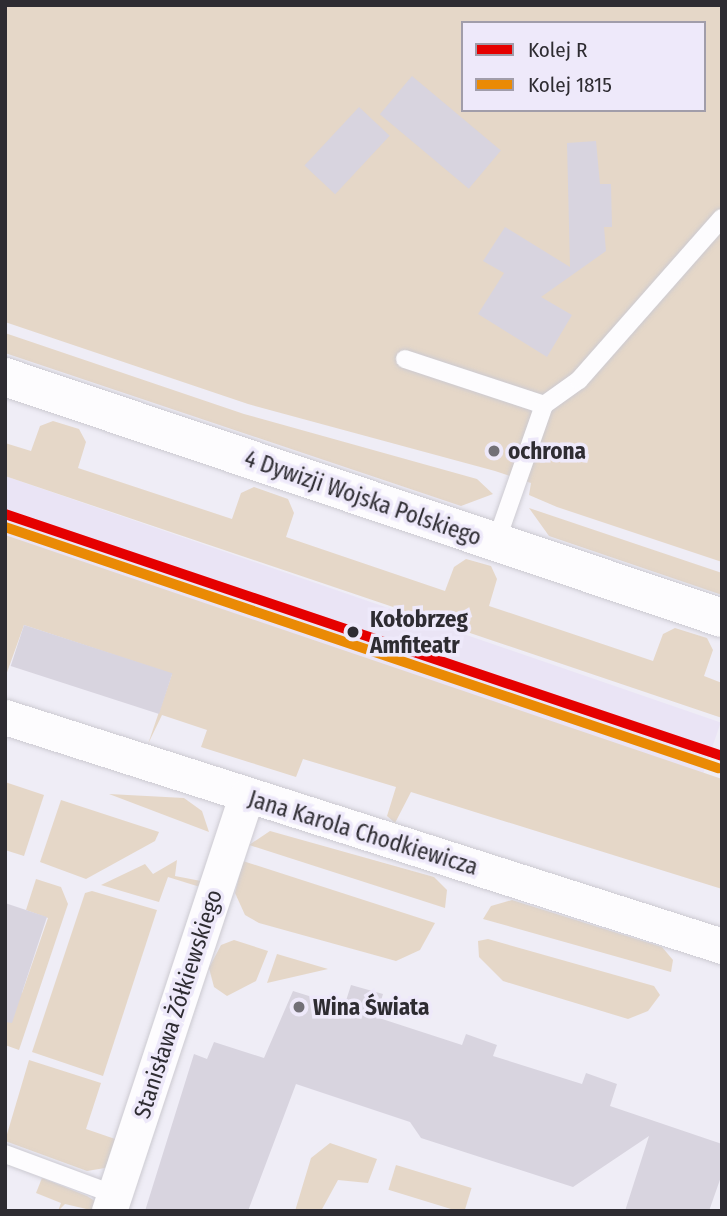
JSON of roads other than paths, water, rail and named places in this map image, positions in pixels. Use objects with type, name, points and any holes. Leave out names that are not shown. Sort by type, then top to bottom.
[{"type":"street","name":"4 Dywizji Wojska Polskiego","points":[[5,377],[722,618]]},
{"type":"street","name":"Jana Karola Chodkiewicza","points":[[5,717],[722,946]]},
{"type":"street","name":"Stanisława Żółkiewskiego","points":[[112,1203],[246,796]]},
{"type":"lane","points":[[496,542],[544,405],[579,380],[722,218]]},
{"type":"lane","points":[[405,359],[544,405]]},
{"type":"lane","points":[[5,1154],[112,1203]]},
{"type":"rail line","name":"R","points":[[5,514],[722,756]]},
{"type":"rail line","name":"1815","points":[[5,527],[718,768]]},
{"type":"place","name":"ochrona","points":[[494,451]]},
{"type":"place","name":"Kołobrzeg Amfiteatr","points":[[353,632]]},
{"type":"place","name":"Wina Świata","points":[[299,1007]]}]
